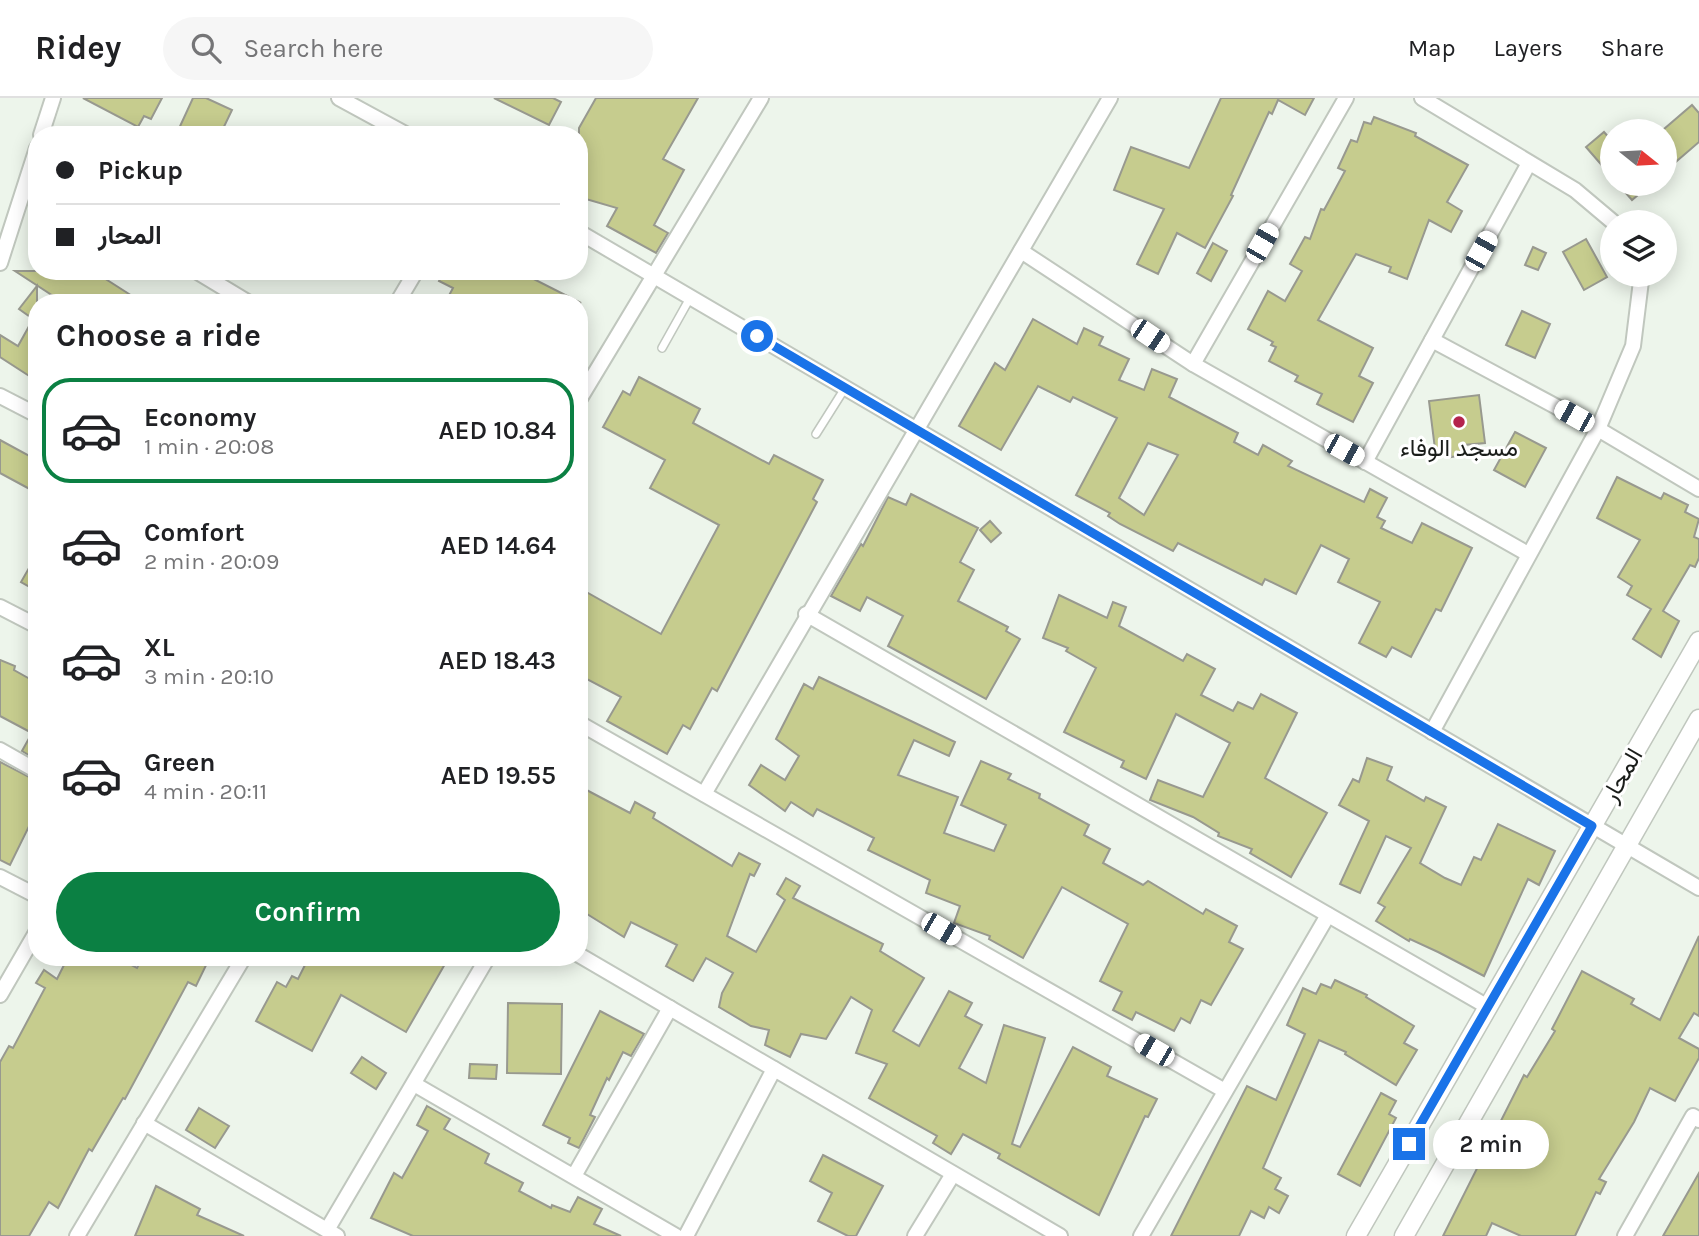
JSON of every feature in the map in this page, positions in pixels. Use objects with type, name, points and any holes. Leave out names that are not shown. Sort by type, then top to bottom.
[{"type":"street","points":[[44,126],[53,98]]},
{"type":"street","points":[[339,98],[390,126]]},
{"type":"street","points":[[588,385],[761,98]]},
{"type":"street","points":[[704,794],[806,614],[917,430],[1110,98]]},
{"type":"street","points":[[1193,364],[1346,98]]},
{"type":"street","points":[[1422,98],[1575,190],[1600,211]]},
{"type":"street","points":[[1365,462],[1530,163]]},
{"type":"street","points":[[0,263],[28,187]]},
{"type":"street","points":[[588,237],[1699,888]]},
{"type":"street","points":[[1021,251],[1193,364],[1528,554]]},
{"type":"street","points":[[211,280],[234,294]]},
{"type":"street","points":[[1432,732],[1598,429],[1633,346],[1640,287]]},
{"type":"street","points":[[1432,340],[1598,429],[1699,489]]},
{"type":"street","points":[[0,396],[28,410]]},
{"type":"street","points":[[0,607],[28,621]]},
{"type":"street","points":[[806,614],[1488,1007]]},
{"type":"street","name":"المحار","points":[[1356,1236],[1699,641]]},
{"type":"street","points":[[1404,1236],[1699,719]]},
{"type":"street","points":[[588,728],[1225,1091]]},
{"type":"street","points":[[0,750],[28,766]]},
{"type":"street","points":[[0,877],[28,891]]},
{"type":"street","points":[[1141,1236],[1328,915]]},
{"type":"street","points":[[0,995],[28,947]]},
{"type":"street","points":[[588,960],[1060,1236]]},
{"type":"street","points":[[76,1236],[239,966]]},
{"type":"street","points":[[144,1123],[332,1233],[483,966]]},
{"type":"street","points":[[574,1176],[670,1008]]},
{"type":"street","points":[[686,1236],[774,1069]]},
{"type":"street","points":[[414,1084],[677,1236]]},
{"type":"street","points":[[1625,1236],[1697,1114]]},
{"type":"street","points":[[915,1236],[953,1174]]},
{"type":"lane","points":[[662,348],[691,297]]},
{"type":"lane","points":[[816,434],[845,388]]},
{"type":"building","points":[[83,98],[162,98],[151,119],[144,116],[136,126]]},
{"type":"building","points":[[193,98],[206,98],[232,110],[224,126],[180,126]]},
{"type":"building","points":[[494,98],[553,98],[561,102],[549,125]]},
{"type":"building","points":[[596,98],[698,98],[663,159],[684,170],[654,225],[668,233],[656,253],[607,226],[617,208],[588,200],[588,126],[580,126]]},
{"type":"building","points":[[1221,98],[1314,98],[1305,115],[1278,100],[1272,114],[1269,112],[1231,195],[1233,196],[1205,248],[1177,233],[1158,274],[1137,264],[1164,209],[1114,190],[1131,147],[1189,168]]},
{"type":"building","points":[[1692,105],[1699,113],[1699,142],[1677,161],[1677,119]]},
{"type":"building","points":[[1374,117],[1416,133],[1415,136],[1468,165],[1447,202],[1462,211],[1451,232],[1429,220],[1407,279],[1389,272],[1391,267],[1356,254],[1318,320],[1373,348],[1359,376],[1373,383],[1353,422],[1317,404],[1322,394],[1295,381],[1298,376],[1269,361],[1276,347],[1271,345],[1273,342],[1248,329],[1268,291],[1285,301],[1302,271],[1290,264],[1305,237],[1310,239],[1321,209],[1324,210],[1345,171],[1338,168],[1351,140],[1357,142],[1364,122],[1371,124]]},
{"type":"building","points":[[1600,135],[1600,163],[1586,147]]},
{"type":"building","points":[[1586,239],[1600,264],[1600,281],[1584,290],[1563,252]]},
{"type":"building","points":[[1213,243],[1227,251],[1211,281],[1197,273]]},
{"type":"building","points":[[1533,247],[1546,253],[1538,270],[1525,265]]},
{"type":"building","points":[[15,271],[28,271],[28,279]]},
{"type":"building","points":[[29,280],[107,280],[129,294],[50,294]]},
{"type":"building","points":[[536,280],[563,294],[450,294],[453,288],[439,281]]},
{"type":"building","points":[[28,298],[28,315],[19,309]]},
{"type":"building","points":[[1522,311],[1550,324],[1535,358],[1506,345]]},
{"type":"building","points":[[1033,319],[1077,344],[1084,328],[1103,337],[1099,345],[1129,359],[1119,380],[1144,390],[1152,369],[1177,379],[1169,397],[1238,433],[1234,442],[1258,455],[1263,445],[1292,461],[1288,466],[1364,502],[1370,489],[1387,498],[1377,517],[1385,521],[1381,528],[1412,543],[1422,523],[1472,548],[1441,611],[1436,609],[1411,657],[1392,647],[1386,657],[1359,643],[1380,602],[1338,582],[1349,559],[1321,545],[1296,594],[1265,579],[1262,585],[1178,543],[1173,551],[1120,524],[1108,516],[1110,513],[1076,495],[1117,418],[1073,397],[1070,402],[1038,386],[1001,450],[959,426],[995,363],[1005,370]],"holes":[[[1148,443],[1178,455],[1144,515],[1119,498]]]},
{"type":"building","points":[[28,328],[28,375],[0,357],[0,335],[18,346]]},
{"type":"building","points":[[639,377],[700,409],[693,423],[769,464],[774,455],[823,480],[813,499],[817,502],[717,691],[712,688],[690,729],[683,725],[667,754],[607,721],[621,697],[588,680],[588,593],[661,634],[719,525],[650,488],[665,460],[603,427],[623,391],[630,395]]},
{"type":"building","points":[[1479,395],[1485,443],[1464,445],[1465,455],[1451,457],[1450,447],[1435,449],[1429,401]]},
{"type":"building","points":[[1515,432],[1546,448],[1525,487],[1494,470]]},
{"type":"building","points":[[0,440],[28,455],[28,488],[0,473]]},
{"type":"building","points":[[1617,477],[1661,499],[1664,493],[1688,505],[1685,512],[1699,519],[1694,537],[1699,539],[1699,558],[1695,567],[1690,565],[1663,611],[1679,621],[1661,657],[1633,639],[1651,609],[1627,595],[1632,586],[1618,577],[1640,540],[1597,518]]},
{"type":"building","points":[[911,494],[978,528],[960,562],[974,570],[958,601],[1008,627],[1006,631],[1020,639],[986,699],[888,646],[903,616],[867,597],[860,611],[831,596],[861,544],[863,546],[888,497],[906,505]]},
{"type":"building","points":[[990,521],[1001,533],[991,542],[980,530]]},
{"type":"building","points":[[28,570],[28,586],[21,582]]},
{"type":"building","points":[[1059,595],[1107,618],[1113,602],[1126,607],[1119,626],[1183,661],[1187,654],[1215,669],[1201,695],[1233,711],[1238,702],[1253,709],[1261,694],[1297,713],[1265,778],[1327,813],[1291,877],[1250,853],[1252,849],[1218,836],[1219,833],[1193,817],[1150,800],[1158,780],[1203,797],[1230,743],[1176,714],[1146,779],[1121,767],[1124,761],[1064,732],[1096,668],[1066,651],[1068,648],[1043,638]]},
{"type":"building","points":[[0,660],[15,666],[14,670],[28,678],[28,731],[0,716]]},
{"type":"building","points":[[819,677],[955,742],[949,756],[914,740],[898,775],[958,797],[944,833],[994,851],[1006,825],[961,805],[981,761],[1011,774],[1008,779],[1040,794],[1039,798],[1089,825],[1084,835],[1110,849],[1103,863],[1143,885],[1148,881],[1203,914],[1206,909],[1237,926],[1229,942],[1243,949],[1211,1005],[1201,1000],[1190,1023],[1181,1018],[1174,1031],[1136,1012],[1132,1020],[1113,1010],[1122,992],[1100,981],[1128,924],[1062,887],[1023,958],[989,939],[990,936],[954,923],[960,906],[926,893],[930,880],[868,850],[874,838],[817,809],[813,816],[791,802],[785,811],[749,785],[761,765],[785,780],[799,756],[776,739],[804,684],[813,689]]},
{"type":"building","points":[[28,740],[28,755],[22,751]]},
{"type":"building","points":[[1367,758],[1392,767],[1387,780],[1424,801],[1426,797],[1446,807],[1420,863],[1445,878],[1461,885],[1474,857],[1481,860],[1498,824],[1555,851],[1539,885],[1528,879],[1484,976],[1438,952],[1410,939],[1409,941],[1376,921],[1385,907],[1378,903],[1411,848],[1386,836],[1360,893],[1340,884],[1369,821],[1339,805],[1353,779],[1359,782]]},
{"type":"building","points":[[0,762],[28,776],[28,828],[10,865],[0,860]]},
{"type":"building","points":[[588,791],[630,813],[635,802],[655,813],[653,818],[732,866],[739,853],[760,864],[754,876],[750,874],[727,936],[756,952],[785,900],[777,894],[786,878],[800,886],[793,898],[883,944],[880,951],[924,978],[893,1031],[919,1046],[949,991],[972,1003],[965,1016],[982,1025],[959,1068],[986,1083],[1004,1025],[1045,1038],[1012,1144],[1020,1147],[1073,1047],[1111,1067],[1107,1076],[1157,1099],[1148,1117],[1145,1116],[1099,1215],[998,1158],[1000,1154],[963,1134],[951,1154],[933,1143],[937,1136],[869,1098],[887,1064],[856,1053],[872,1010],[851,997],[826,1039],[801,1034],[790,1057],[765,1045],[769,1030],[751,1026],[719,1007],[722,993],[733,973],[706,958],[693,981],[666,966],[677,945],[631,922],[624,937],[588,915]]},
{"type":"building","points":[[1699,936],[1699,1016],[1694,1013],[1679,1038],[1699,1049],[1699,1058],[1675,1101],[1650,1088],[1634,1122],[1599,1179],[1606,1182],[1600,1194],[1596,1192],[1575,1236],[1521,1236],[1492,1223],[1486,1236],[1443,1236],[1524,1075],[1527,1077],[1555,1031],[1552,1029],[1582,971],[1634,999],[1631,1004],[1660,1020]]},
{"type":"building","points":[[64,966],[206,966],[196,986],[188,982],[125,1099],[123,1098],[92,1151],[89,1149],[58,1208],[49,1202],[29,1236],[0,1236],[0,1062],[9,1046],[13,1048],[45,988],[36,983],[44,970],[57,979]]},
{"type":"building","points":[[304,966],[444,966],[406,1032],[341,995],[312,1051],[256,1021],[277,982],[286,987],[292,976],[298,979]]},
{"type":"building","points":[[1335,980],[1367,995],[1366,997],[1414,1026],[1404,1043],[1417,1050],[1396,1085],[1345,1054],[1346,1052],[1319,1040],[1263,1168],[1281,1178],[1275,1189],[1288,1196],[1279,1213],[1269,1207],[1264,1218],[1251,1211],[1239,1236],[1171,1236],[1247,1086],[1276,1100],[1305,1034],[1287,1025],[1303,988],[1316,994],[1321,984],[1331,988]]},
{"type":"building","points":[[508,1003],[562,1004],[561,1074],[507,1073]]},
{"type":"building","points":[[600,1011],[644,1034],[631,1056],[623,1052],[609,1080],[607,1078],[590,1115],[595,1117],[579,1148],[568,1143],[570,1138],[543,1125]]},
{"type":"building","points":[[362,1057],[386,1073],[376,1089],[351,1073]]},
{"type":"building","points":[[470,1064],[497,1065],[496,1079],[469,1078]]},
{"type":"building","points":[[1381,1093],[1396,1101],[1389,1114],[1396,1118],[1360,1186],[1338,1174]]},
{"type":"building","points":[[427,1106],[450,1119],[444,1129],[489,1154],[485,1163],[523,1183],[519,1191],[551,1208],[552,1205],[570,1212],[578,1197],[602,1209],[594,1224],[621,1236],[413,1236],[371,1218],[394,1173],[402,1178],[428,1131],[417,1125]]},
{"type":"building","points":[[199,1108],[229,1126],[215,1148],[186,1130]]},
{"type":"building","points":[[823,1155],[883,1186],[856,1236],[848,1236],[818,1221],[832,1193],[810,1181]]},
{"type":"building","points":[[1699,1173],[1699,1236],[1663,1236]]},
{"type":"building","points":[[156,1186],[200,1209],[197,1215],[244,1236],[135,1236]]},
{"type":"place","name":"مسجد الوفاء","points":[[1459,422]]},
{"type":"route","points":[[757,336],[1592,826],[1409,1144]]}]
